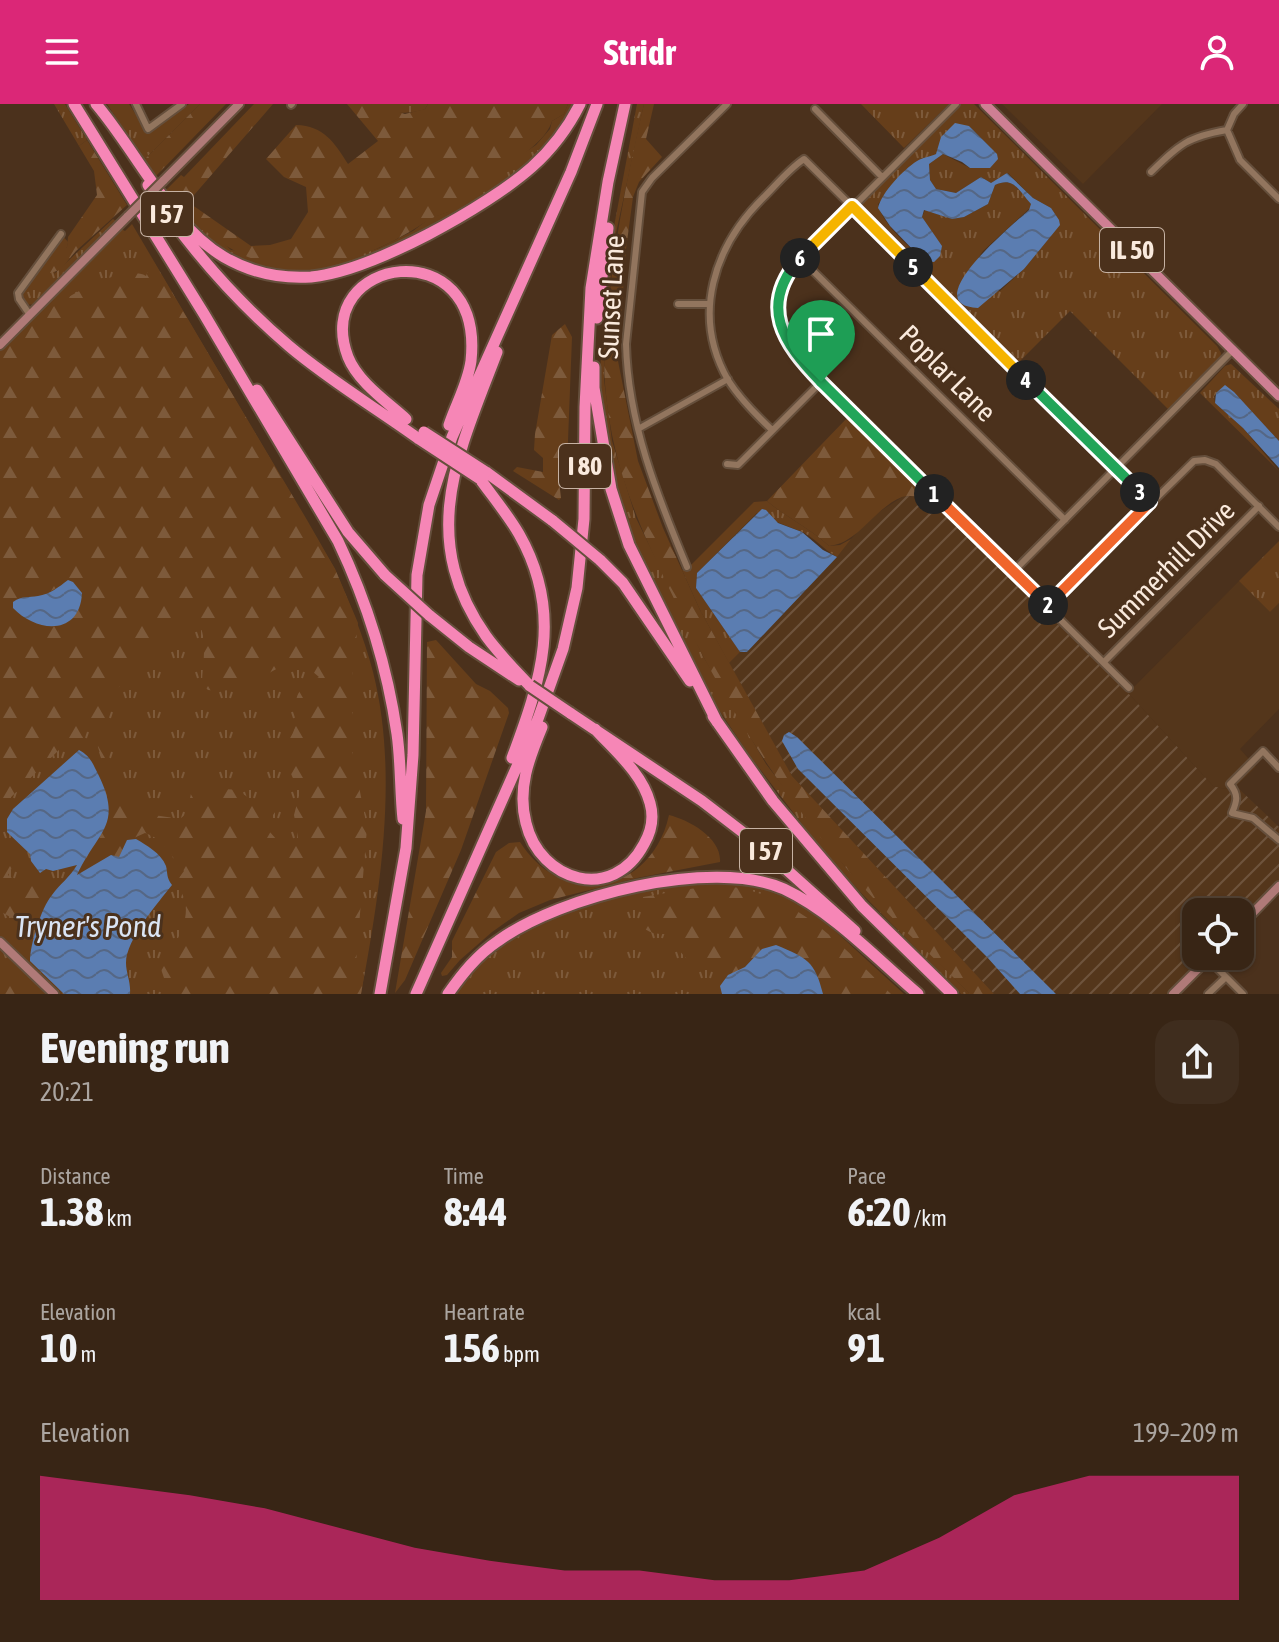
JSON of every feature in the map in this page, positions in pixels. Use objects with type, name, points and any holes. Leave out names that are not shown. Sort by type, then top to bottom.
[{"type":"highway","name":"I 57","points":[[74,104],[204,314],[348,532],[385,575],[469,647],[510,669],[530,686],[702,801],[758,844],[853,928],[918,994]]},
{"type":"highway","name":"I 57","points":[[96,104],[170,220],[217,278],[253,312],[406,419],[422,435]]},
{"type":"highway","points":[[96,104],[179,216],[202,241],[243,266],[266,274],[296,277],[319,276],[345,269],[411,242],[460,216],[532,167],[555,143],[580,104]]},
{"type":"highway","points":[[429,505],[452,437],[571,172],[597,104]]},
{"type":"highway","points":[[625,104],[627,122],[603,263],[594,388],[611,489],[629,545],[717,722]]},
{"type":"highway","name":"I 80","points":[[416,994],[538,719],[563,649],[577,588],[584,519],[591,288],[608,182],[625,104]]},
{"type":"highway","points":[[380,994],[406,848],[413,755],[417,575],[431,479],[469,371],[470,333],[463,308],[451,289],[432,276],[406,270],[387,273],[368,282],[354,296],[343,325],[345,345],[354,368],[406,419]]},
{"type":"highway","points":[[253,312],[290,348],[483,476],[528,552],[538,579],[545,616],[540,680],[498,794],[493,816]]},
{"type":"highway","points":[[204,314],[338,541],[374,624],[397,736],[406,848]]},
{"type":"highway","points":[[503,320],[499,345],[454,471],[448,518],[452,559],[462,593],[510,669]]},
{"type":"highway","name":"I 57","points":[[483,476],[553,521],[623,583],[773,801],[862,906],[952,994]]},
{"type":"highway","points":[[563,649],[558,684],[526,769],[524,812],[533,843],[544,858],[562,873],[590,880],[610,876],[635,859],[647,839],[652,816],[640,779],[595,729]]},
{"type":"highway","points":[[448,994],[480,954],[499,940],[564,908],[609,893],[655,883],[731,877],[781,888],[813,905],[918,994]]},
{"type":"main road","name":"IL 50","points":[[985,104],[1278,393]]},
{"type":"street","points":[[136,104],[148,129],[182,104]]},
{"type":"street","points":[[0,345],[239,104]]},
{"type":"street","name":"Sunset Lane","points":[[687,567],[651,480],[638,429],[626,344],[640,197],[652,178],[727,104]]},
{"type":"street","points":[[956,104],[800,258],[781,291],[780,321],[792,351],[821,382],[1129,688]]},
{"type":"street","points":[[1243,104],[1234,114],[1227,130],[1240,160],[1279,199]]},
{"type":"street","points":[[815,109],[882,177]]},
{"type":"street","points":[[1151,172],[1179,145],[1199,135],[1227,130]]},
{"type":"street","points":[[772,430],[747,405],[728,379],[713,337],[710,304],[715,271],[731,235],[748,212],[804,159],[1150,502]]},
{"type":"street","points":[[30,315],[18,293],[61,234]]},
{"type":"street","name":"Poplar Lane","points":[[800,258],[1065,520]]},
{"type":"street","points":[[678,304],[710,304]]},
{"type":"street","points":[[1013,572],[1233,350]]},
{"type":"street","points":[[638,429],[728,379]]},
{"type":"street","points":[[727,464],[738,465],[821,382]]},
{"type":"street","points":[[1047,606],[1191,462],[1205,460],[1219,466],[1279,527]]},
{"type":"street","name":"Summerhill Drive","points":[[1104,662],[1259,506]]},
{"type":"street","points":[[1279,768],[1263,751],[1230,784],[1237,799],[1232,813],[1253,818],[1279,840]]},
{"type":"street","points":[[1254,912],[1279,886]]},
{"type":"street","points":[[0,942],[54,994]]},
{"type":"street","points":[[1173,994],[1197,970]]},
{"type":"street","points":[[1220,970],[1243,994]]},
{"type":"street","points":[[1208,994],[1226,977]]},
{"type":"shaded area","points":[[1002,104],[1162,104],[1083,184]]},
{"type":"shaded area","points":[[904,496],[927,497],[1128,693],[1213,786],[1224,789],[1236,786],[1279,827],[1279,881],[1254,907],[1254,898],[1182,898],[1182,970],[1191,970],[1167,994],[994,994],[792,776],[729,663],[740,652],[747,652],[873,516]]},
{"type":"shaded area","points":[[1239,581],[1270,612],[1279,603],[1279,709],[1240,749],[1256,767],[1236,786],[1224,789],[1213,786],[1128,693]]},
{"type":"green space","points":[[54,104],[65,104],[87,140],[79,146]]},
{"type":"green space","points":[[107,104],[129,104],[145,129],[151,131],[189,104],[200,104],[144,160]]},
{"type":"green space","points":[[200,104],[226,104],[156,176],[144,160]]},
{"type":"green space","points":[[254,104],[273,104],[188,202],[251,246],[291,239],[308,212],[306,187],[284,177],[266,159],[296,125],[321,132],[333,142],[348,164],[378,141],[347,104],[371,104],[405,114],[425,109],[428,104],[568,104],[564,114],[552,121],[532,148],[480,183],[456,208],[374,250],[346,260],[290,266],[262,262],[234,251],[202,228],[168,188],[181,175],[184,177]]},
{"type":"green space","points":[[371,104],[428,104],[425,109],[413,112],[377,113]]},
{"type":"green space","points":[[568,104],[574,104],[548,145],[494,191],[408,238],[331,269],[285,272],[243,262],[205,237],[165,191],[168,188],[186,210],[231,250],[341,261],[379,248],[413,231],[430,218],[448,212],[477,184],[536,145],[550,129],[552,121],[564,114]]},
{"type":"green space","points":[[637,104],[644,104],[614,242],[604,380],[612,441],[636,518],[703,656],[766,764],[846,868],[970,994],[961,994],[825,854],[750,756],[715,704],[658,599],[621,516],[600,403],[600,370],[610,248]]},
{"type":"green space","points":[[644,104],[654,104],[646,139],[662,157],[639,182],[633,197],[618,361],[638,461],[663,528],[700,610],[792,776],[994,994],[970,994],[862,886],[794,803],[747,733],[705,660],[635,511],[613,438],[605,384],[605,357],[618,233]]},
{"type":"green space","points":[[861,104],[949,104],[904,148]]},
{"type":"green space","points":[[961,104],[974,104],[1217,346],[1220,359],[1169,410],[1070,311],[1017,364],[859,205]],"holes":[[[969,126],[991,148],[981,168],[970,168],[943,154],[929,164],[930,180],[936,189],[956,193],[981,177],[991,183],[1008,173],[1033,198],[1051,208],[1050,237],[1024,269],[1000,291],[958,288],[983,251],[1031,207],[1020,190],[1007,182],[995,185],[988,204],[964,217],[952,219],[925,210],[922,217],[942,247],[925,261],[890,227],[878,204],[917,161],[932,157]]]},
{"type":"green space","points":[[87,140],[127,205],[76,251],[60,270],[50,273],[50,268],[67,247],[68,237],[97,195],[94,171],[79,146]]},
{"type":"green space","points":[[113,219],[117,222],[35,304],[26,305],[22,293],[62,235],[68,242],[67,247],[54,274]]},
{"type":"green space","points":[[132,224],[335,569],[373,672],[381,711],[386,792],[375,915],[361,994],[0,994],[0,350],[121,229],[125,231]]},
{"type":"green space","points":[[152,259],[335,569],[358,623],[350,699],[355,727],[351,745],[367,828],[355,975],[364,976],[361,994],[175,994],[161,969],[182,928],[186,906],[177,886],[184,871],[167,849],[145,833],[127,841],[119,857],[76,876],[109,818],[110,806],[104,786],[113,786],[126,803],[141,812],[180,819],[187,813],[194,779],[210,785],[216,792],[229,789],[240,792],[260,807],[268,799],[278,808],[261,827],[277,840],[287,842],[298,838],[294,815],[300,792],[289,768],[286,749],[295,727],[297,696],[319,677],[306,666],[291,661],[242,687],[208,690],[202,684],[204,641],[195,618],[167,632],[113,694],[106,728],[112,781],[107,776],[93,731],[87,724],[81,742],[71,741],[63,746],[0,808],[0,355],[37,319],[74,294],[122,274],[146,276]],"holes":[[[68,580],[74,616],[60,624],[45,625],[15,611],[22,596],[46,593]]]},
{"type":"green space","points":[[565,324],[572,337],[567,466],[559,481],[559,500],[513,471],[517,467],[543,472],[543,458],[534,450],[535,434],[552,335]]},
{"type":"green space","points":[[1231,364],[1279,409],[1279,441],[1237,396],[1223,387],[1214,396],[1215,403],[1243,428],[1279,471],[1200,393],[1225,366]]},
{"type":"green space","points":[[848,417],[927,497],[902,497],[892,502],[849,539],[829,546],[767,501]]},
{"type":"green space","points":[[767,501],[829,546],[851,539],[837,557],[805,533],[757,513],[697,573],[696,588],[740,652],[729,663],[682,570],[691,565],[754,502]]},
{"type":"green space","points":[[1279,541],[1279,603],[1270,612],[1239,581]]},
{"type":"green space","points":[[436,640],[476,684],[490,691],[508,708],[509,713],[461,850],[405,980],[395,993],[426,811],[427,642]]},
{"type":"green space","points":[[669,815],[703,831],[716,845],[720,862],[637,878],[550,900],[519,913],[492,932],[447,975],[442,976],[452,957],[452,941],[496,852],[509,843],[520,842],[538,864],[559,878],[582,884],[605,884],[626,876],[645,862],[660,841]]},
{"type":"green space","points":[[0,843],[13,858],[8,875],[24,887],[32,886],[32,877],[36,875],[40,882],[46,879],[60,886],[45,907],[35,907],[20,923],[0,911]]},
{"type":"green space","points":[[716,880],[770,888],[810,908],[904,994],[452,994],[490,950],[583,904],[673,885]]},
{"type":"green space","points":[[726,886],[752,891],[797,911],[836,941],[891,994],[823,994],[813,967],[796,954],[776,945],[722,981],[709,968],[691,964],[665,934],[649,932],[638,920],[644,913],[643,897]]},
{"type":"green space","points":[[0,957],[29,983],[26,994],[0,994]]},
{"type":"water","points":[[955,123],[969,126],[997,154],[998,159],[990,168],[970,168],[943,154],[929,164],[930,180],[936,189],[956,193],[981,177],[991,183],[1007,173],[1033,198],[1051,208],[1060,225],[1024,269],[978,308],[961,303],[957,293],[975,262],[1029,210],[1031,204],[1019,190],[1007,182],[995,185],[988,204],[964,217],[952,219],[924,210],[922,217],[942,246],[940,256],[934,262],[920,257],[890,226],[878,208],[888,188],[906,170],[919,160],[936,154],[941,137]]},
{"type":"water","points":[[1225,385],[1279,441],[1279,468],[1243,428],[1215,403],[1216,393]]},
{"type":"water","points":[[762,509],[778,523],[802,532],[823,550],[837,557],[747,652],[740,652],[696,588],[697,573]]},
{"type":"water","points":[[68,580],[82,593],[74,617],[66,623],[45,626],[13,608],[13,602],[46,594]]},
{"type":"water","points":[[789,732],[1056,994],[1020,994],[987,957],[798,769],[782,741]]},
{"type":"water","name":"Tryner's Pond","points":[[79,750],[94,766],[105,791],[108,817],[105,828],[77,875],[111,855],[119,857],[127,840],[136,839],[161,857],[172,885],[144,922],[127,953],[130,994],[64,994],[30,961],[44,909],[77,865],[53,871],[46,869],[40,873],[30,854],[7,832],[7,819],[13,809]]},
{"type":"water","points":[[776,945],[813,967],[823,994],[722,994],[720,986],[728,975],[745,967],[762,949]]},
{"type":"route","points":[[852,206],[1150,502],[1047,606],[821,382],[787,344],[780,321],[781,291],[788,273],[800,258],[852,206]]}]
